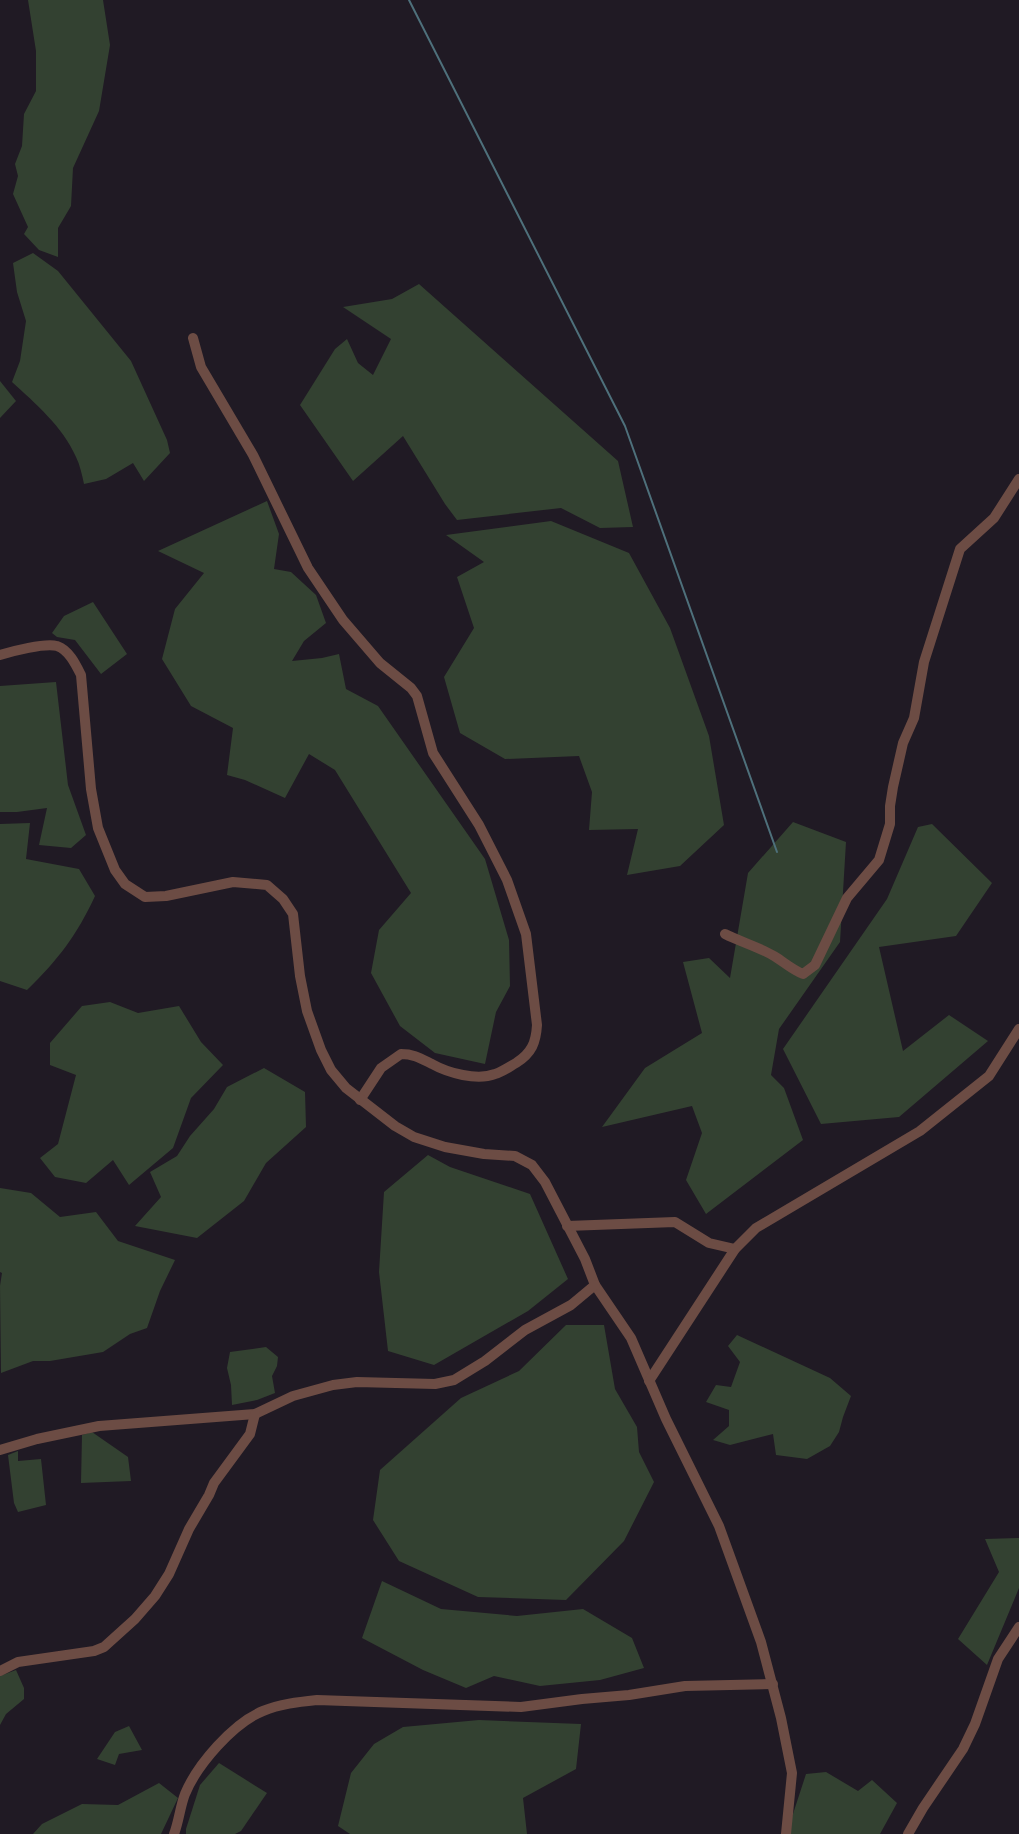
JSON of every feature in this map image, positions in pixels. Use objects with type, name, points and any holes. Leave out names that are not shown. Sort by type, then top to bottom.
[{"type":"street","points":[[193,338],[201,367],[253,455],[308,568],[343,620],[380,663],[411,688],[417,696],[433,753],[479,825],[507,880],[526,934],[537,1024],[536,1040],[530,1052],[521,1060],[489,1076],[452,1072],[420,1057],[401,1054],[381,1068],[360,1100]]},
{"type":"street","points":[[725,934],[777,957],[791,969],[803,974],[815,965],[847,898],[879,860],[890,824],[893,787],[903,743],[914,718],[924,662],[960,549],[993,519],[1019,479]]},
{"type":"street","points":[[0,655],[23,648],[57,646],[75,663],[81,675],[90,778],[98,828],[115,870],[125,884],[145,897],[166,896],[233,882],[267,885],[283,899],[293,914],[300,976],[307,1011],[331,1070],[346,1088],[414,1137],[446,1147],[484,1154],[515,1156],[532,1165],[545,1182],[585,1259],[595,1285],[631,1338],[666,1419],[719,1526],[761,1642],[773,1683],[792,1773],[790,1812],[786,1834]]},
{"type":"street","points":[[649,1381],[735,1249],[756,1228],[920,1131],[988,1076],[1019,1029]]},
{"type":"street","points":[[567,1226],[675,1222],[709,1243],[735,1249]]},
{"type":"street","points":[[0,1450],[37,1439],[99,1426],[255,1414],[293,1396],[333,1385],[357,1382],[435,1384],[454,1380],[485,1361],[525,1330],[571,1305],[595,1285]]},
{"type":"street","points":[[0,1671],[18,1662],[94,1651],[104,1647],[148,1606],[169,1574],[189,1528],[214,1483],[250,1434],[255,1414]]},
{"type":"street","points":[[909,1834],[933,1792],[963,1749],[975,1724],[998,1659],[1019,1627]]},
{"type":"street","points":[[174,1834],[179,1823],[184,1796],[218,1743],[260,1712],[283,1704],[317,1700],[521,1707],[630,1695],[685,1686],[773,1683]]},
{"type":"green space","points":[[28,0],[103,0],[110,45],[99,111],[73,168],[71,206],[58,228],[58,257],[39,250],[24,234],[28,227],[13,194],[18,176],[15,164],[22,146],[24,114],[36,91],[36,51]]},
{"type":"green space","points":[[33,253],[58,271],[131,361],[167,440],[170,453],[144,481],[133,463],[106,479],[84,484],[77,460],[64,436],[48,416],[12,382],[20,361],[26,321],[17,292],[13,263]]},
{"type":"green space","points":[[419,284],[618,461],[633,527],[600,528],[561,508],[457,520],[403,436],[353,481],[300,405],[335,349],[347,339],[358,363],[373,375],[391,339],[343,307],[392,299]]},
{"type":"green space","points":[[0,381],[16,401],[0,418]]},
{"type":"green space","points":[[267,501],[279,534],[274,569],[291,572],[316,595],[326,623],[304,641],[292,661],[339,654],[346,689],[378,706],[485,859],[509,940],[510,986],[496,1012],[485,1064],[435,1053],[400,1026],[371,973],[379,930],[411,893],[335,770],[309,754],[285,798],[245,780],[227,775],[233,728],[191,706],[162,659],[175,609],[204,573],[158,551]]},
{"type":"green space","points":[[551,521],[629,553],[670,628],[709,736],[724,825],[680,866],[627,875],[638,829],[589,830],[592,792],[579,756],[505,759],[460,733],[444,677],[474,628],[457,577],[484,562],[446,535]]},
{"type":"green space","points":[[93,602],[127,654],[101,674],[75,640],[57,637],[52,633],[64,616]]},
{"type":"green space","points":[[56,682],[68,785],[86,835],[71,848],[39,845],[47,808],[0,812],[0,686]]},
{"type":"green space","points":[[793,822],[846,842],[840,942],[779,1029],[771,1075],[784,1088],[803,1140],[706,1214],[686,1180],[702,1133],[692,1106],[602,1127],[645,1068],[702,1033],[683,962],[709,958],[730,978],[748,873]]},
{"type":"green space","points":[[30,823],[26,859],[79,869],[95,896],[66,946],[27,990],[0,981],[0,824]]},
{"type":"green space","points":[[932,824],[992,883],[956,936],[879,947],[903,1051],[949,1015],[988,1041],[899,1117],[821,1124],[783,1049],[887,899],[918,827]]},
{"type":"green space","points":[[110,1002],[138,1013],[179,1006],[201,1042],[223,1065],[191,1098],[173,1148],[129,1185],[113,1160],[86,1183],[55,1177],[40,1158],[58,1144],[76,1075],[50,1065],[50,1043],[82,1006]]},
{"type":"green space","points":[[264,1068],[305,1092],[306,1127],[266,1163],[244,1201],[197,1238],[135,1226],[161,1197],[150,1172],[177,1156],[190,1136],[214,1109],[227,1087]]},
{"type":"green space","points":[[428,1155],[450,1167],[530,1194],[568,1279],[528,1311],[434,1365],[388,1351],[379,1272],[384,1192]]},
{"type":"green space","points":[[0,1188],[31,1193],[60,1217],[96,1212],[118,1241],[175,1260],[160,1291],[147,1328],[130,1334],[103,1352],[50,1361],[33,1361],[1,1373]]},
{"type":"green space","points":[[566,1325],[604,1325],[615,1389],[637,1427],[639,1452],[654,1482],[624,1541],[566,1600],[478,1597],[399,1561],[373,1520],[380,1470],[461,1398],[519,1371]]},
{"type":"green space","points":[[737,1335],[830,1378],[851,1396],[839,1432],[830,1446],[807,1459],[776,1455],[773,1434],[730,1445],[713,1440],[729,1426],[729,1410],[706,1402],[716,1385],[731,1387],[740,1362],[728,1346]]},
{"type":"green space","points":[[266,1347],[278,1357],[272,1376],[275,1393],[257,1400],[232,1405],[227,1368],[230,1352]]},
{"type":"green space","points":[[92,1432],[128,1457],[131,1481],[81,1483],[82,1435]]},
{"type":"green space","points":[[18,1451],[18,1461],[41,1459],[46,1505],[18,1512],[14,1503],[8,1455]]},
{"type":"green space","points":[[1019,1538],[1019,1588],[987,1665],[958,1639],[999,1572],[985,1539]]},
{"type":"green space","points":[[382,1581],[441,1609],[517,1616],[583,1609],[632,1638],[644,1668],[600,1680],[540,1686],[494,1676],[466,1688],[423,1670],[362,1638]]},
{"type":"green space","points":[[16,1670],[24,1688],[24,1699],[6,1714],[0,1725],[0,1676]]},
{"type":"green space","points":[[479,1720],[581,1724],[576,1769],[523,1798],[527,1834],[350,1834],[338,1826],[351,1773],[374,1744],[403,1727]]},
{"type":"green space","points":[[129,1726],[142,1750],[119,1754],[115,1765],[97,1759],[115,1732]]},
{"type":"green space","points":[[219,1763],[267,1793],[241,1831],[235,1834],[186,1834],[200,1785]]},
{"type":"green space","points":[[826,1772],[858,1791],[872,1780],[897,1803],[880,1834],[789,1834],[806,1774]]},
{"type":"green space","points":[[159,1783],[178,1798],[161,1834],[33,1834],[42,1824],[82,1804],[118,1805]]},
{"type":"waterway","points":[[409,0],[625,426],[777,852]]}]
